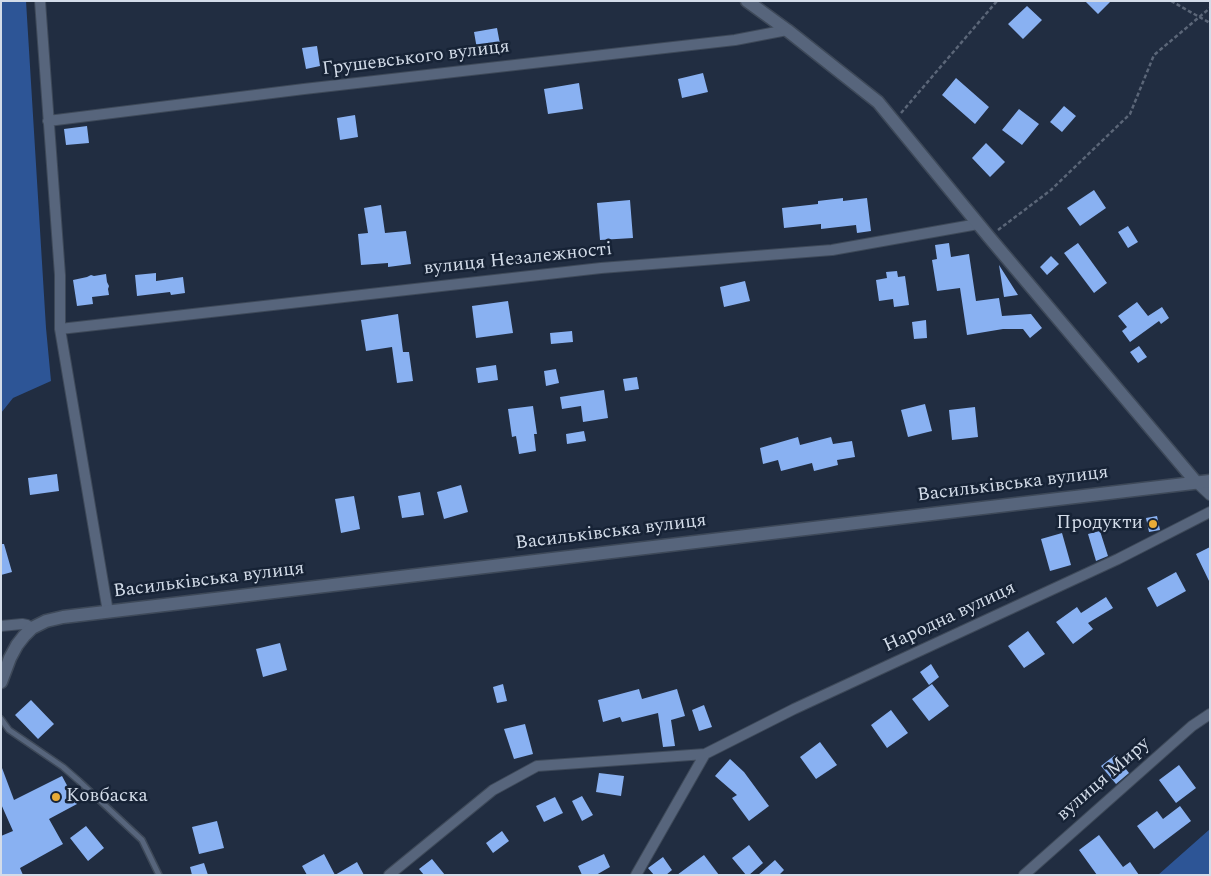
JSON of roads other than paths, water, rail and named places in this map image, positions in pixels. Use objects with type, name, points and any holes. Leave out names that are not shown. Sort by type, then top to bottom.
[{"type":"street","points":[[40,1],[60,275],[60,329],[108,612]]},
{"type":"street","points":[[747,1],[878,102],[978,224],[1196,482],[1210,495]]},
{"type":"street","name":"Грушевського вулиця","points":[[48,121],[304,89],[735,40],[787,30]]},
{"type":"street","name":"вулиця Незалежності","points":[[60,329],[601,268],[832,250],[978,224]]},
{"type":"street","name":"Васильківська вулиця","points":[[32,628],[54,619],[108,612],[1210,481]]},
{"type":"street","name":"Народна вулиця","points":[[389,875],[493,790],[537,766],[705,754],[803,705],[1118,560],[1210,512]]},
{"type":"street","points":[[1,626],[22,624],[32,628],[17,645],[1,682]]},
{"type":"street","name":"вулиця Миру","points":[[1024,875],[1192,726],[1210,714]]},
{"type":"street","points":[[636,875],[705,754]]},
{"type":"lane","points":[[1,719],[9,730],[63,767],[142,840],[159,875]]},
{"type":"place","name":"Продукти","points":[[1153,524]]},
{"type":"place","name":"Ковбаска","points":[[56,797]]}]
